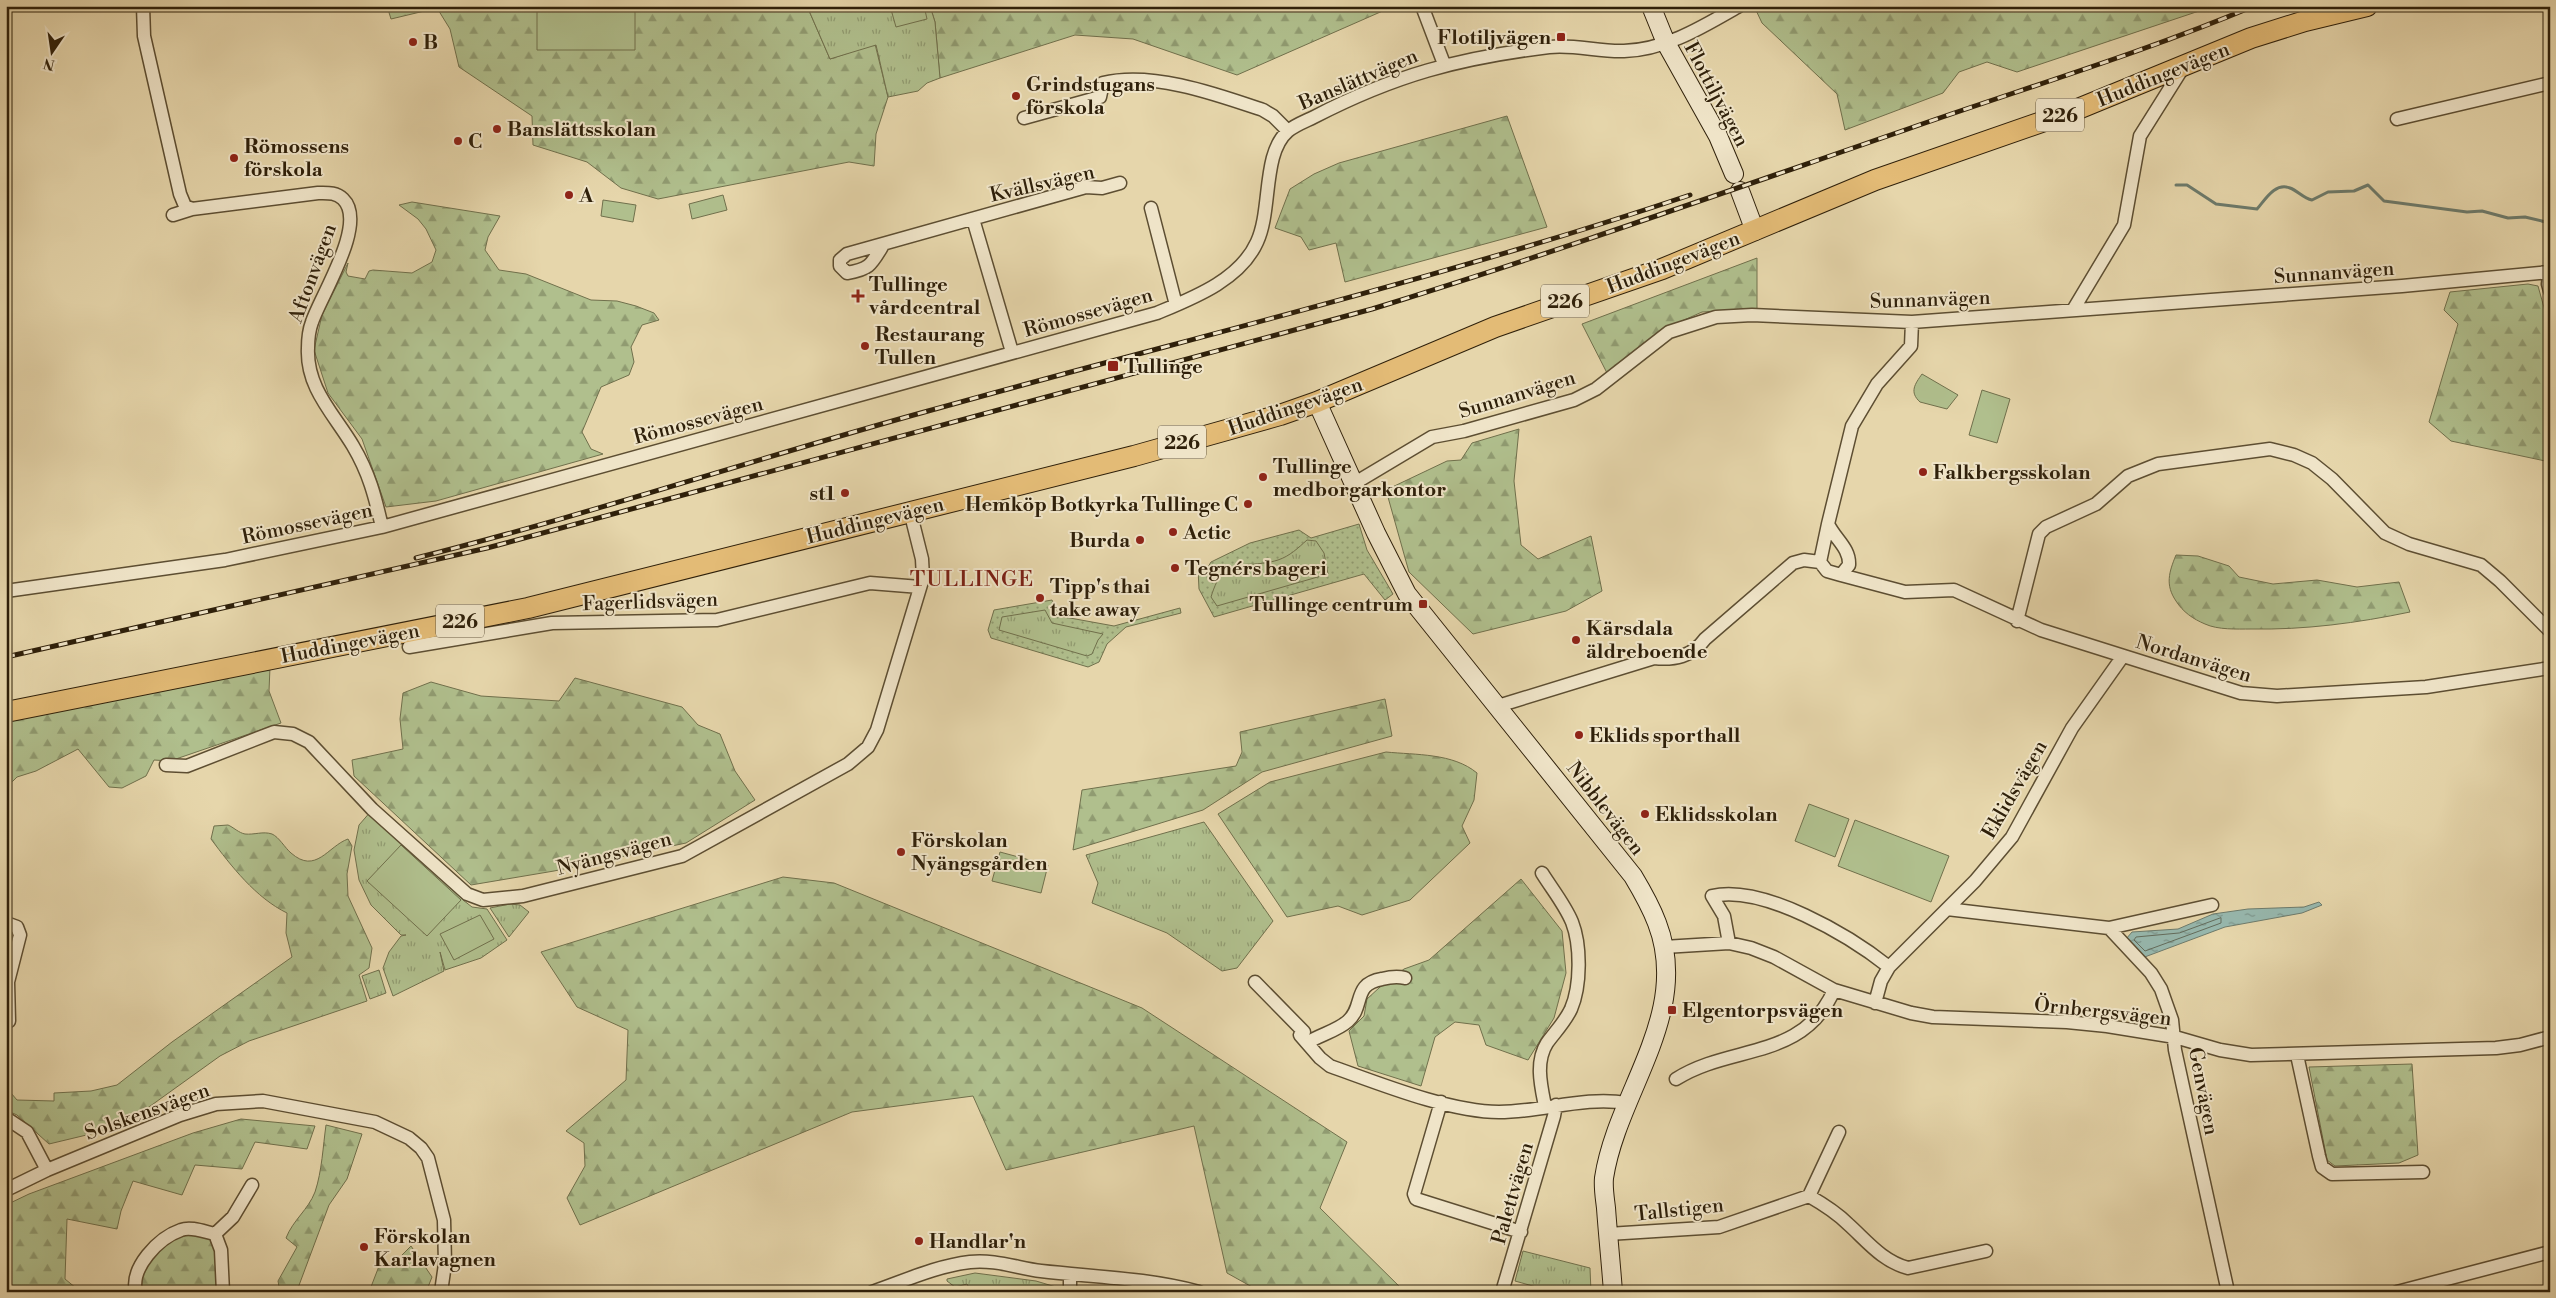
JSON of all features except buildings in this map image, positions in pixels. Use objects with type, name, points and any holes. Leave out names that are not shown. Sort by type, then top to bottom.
[{"type":"main road","name":"Huddingevägen","points":[[6,712],[528,608],[1134,456],[1239,427],[1317,402],[1495,327],[1662,269],[1876,180],[2073,111],[2267,32],[2367,6]]},
{"type":"street","points":[[143,6],[144,36],[178,184],[185,206],[192,209]]},
{"type":"street","name":"Banslättvägen","points":[[1422,6],[1444,64]]},
{"type":"street","name":"Flottiljvägen","points":[[1651,6],[1666,43],[1718,136],[1734,174]]},
{"type":"street","name":"Banslättvägen","points":[[1288,131],[1388,82],[1444,64],[1551,47],[1626,51],[1666,43],[1684,36],[1740,6]]},
{"type":"street","points":[[2073,310],[2124,224],[2140,136],[2184,66]]},
{"type":"street","points":[[1024,118],[1100,97],[1103,83],[1118,80],[1144,79],[1181,87],[1263,110],[1273,116],[1288,131]]},
{"type":"street","points":[[2397,119],[2550,83]]},
{"type":"street","name":"Römossevägen","points":[[6,591],[225,560],[382,527],[1148,315],[1176,305],[1211,288],[1226,278],[1249,255],[1257,243],[1268,204],[1271,162],[1276,148],[1288,131]]},
{"type":"street","name":"Kvällsvägen","points":[[882,245],[1086,187],[1102,188],[1120,183]]},
{"type":"street","points":[[1740,191],[1755,231]]},
{"type":"street","name":"Aftonvägen","points":[[173,216],[192,209],[318,193],[335,194],[346,203],[351,222],[348,239],[311,323],[308,350],[315,388],[322,402],[352,444],[373,485],[382,527]]},
{"type":"street","points":[[1151,208],[1176,305]]},
{"type":"street","name":"Kvällsvägen","points":[[973,219],[1012,352]]},
{"type":"street","points":[[2549,271],[2550,291]]},
{"type":"street","name":"Sunnanvägen","points":[[1355,483],[1432,437],[1464,431],[1574,400],[1596,389],[1669,332],[1716,317],[1752,314],[1912,322],[2402,286],[2549,271]]},
{"type":"street","points":[[1498,706],[1654,658],[1674,659],[1694,651],[1705,639],[1794,563],[1804,560],[1820,562],[1852,426],[1877,384],[1911,346],[1912,322]]},
{"type":"street","name":"Nibblevägen","points":[[1317,402],[1376,533],[1407,594],[1633,876],[1658,924],[1664,947],[1664,997],[1659,1027],[1628,1102],[1604,1179],[1613,1292]]},
{"type":"street","points":[[2017,621],[2039,534],[2046,527],[2096,504],[2128,476],[2140,469],[2158,464],[2270,449],[2294,455],[2312,463],[2332,479],[2385,533],[2409,544],[2481,565],[2500,581],[2550,631]]},
{"type":"street","name":"Nyängsvägen","points":[[166,765],[187,766],[274,732],[294,734],[308,742],[372,809],[467,894],[483,900],[523,896],[661,863],[682,856],[858,757],[868,747],[877,730],[924,573],[910,511]]},
{"type":"street","points":[[1828,524],[1834,537],[1848,551],[1849,565],[1841,574]]},
{"type":"street","name":"Nordanvägen","points":[[1820,562],[1827,571],[1905,592],[1954,590],[2017,621],[2241,693],[2277,696],[2426,688],[2550,668]]},
{"type":"street","name":"Fagerlidsvägen","points":[[409,647],[552,623],[717,620],[870,583],[920,587]]},
{"type":"street","name":"Eklidsvägen","points":[[1875,1003],[1881,981],[1890,967],[1975,881],[2012,837],[2068,735],[2123,656]]},
{"type":"street","points":[[1542,874],[1571,921],[1575,932],[1577,954],[1577,977],[1572,1007],[1546,1044],[1540,1059],[1550,1106]]},
{"type":"street","points":[[1729,943],[1724,916],[1712,896],[1736,893],[1771,901],[1796,911],[1859,946],[1890,967]]},
{"type":"street","points":[[1947,909],[2109,928],[2212,904]]},
{"type":"street","points":[[6,923],[17,927],[20,935],[8,982],[9,1021]]},
{"type":"street","name":"Genvägen","points":[[2109,928],[2151,973],[2161,989],[2172,1020],[2175,1050],[2184,1096],[2228,1292]]},
{"type":"street","name":"Örnbergsvägen","points":[[1664,947],[1729,943],[1751,948],[1774,957],[1834,990],[1911,1013],[1934,1017],[2067,1022],[2175,1037],[2220,1050],[2251,1055],[2297,1055],[2362,1050],[2496,1048],[2520,1045],[2550,1037]]},
{"type":"street","points":[[1306,1043],[1318,1035],[1346,1024],[1355,1015],[1363,989],[1368,982],[1396,976],[1405,978]]},
{"type":"street","points":[[1255,982],[1304,1032],[1300,1035],[1306,1043],[1330,1066],[1441,1102],[1471,1109],[1498,1112],[1531,1110],[1586,1100],[1628,1102]]},
{"type":"street","points":[[1676,1079],[1695,1068],[1757,1052],[1806,1029],[1821,1014],[1834,990]]},
{"type":"street","points":[[2297,1055],[2319,1156],[2325,1171],[2332,1174],[2423,1172]]},
{"type":"street","name":"Solskensvägen","points":[[6,1190],[48,1170],[197,1109],[234,1101],[263,1101],[375,1122],[409,1138],[421,1148],[428,1158],[444,1220],[445,1264],[441,1292]]},
{"type":"street","points":[[1441,1102],[1414,1194],[1416,1199],[1521,1232]]},
{"type":"street","name":"Palettvägen","points":[[1502,1292],[1521,1232],[1550,1106]]},
{"type":"street","points":[[6,1118],[27,1132],[48,1170]]},
{"type":"street","points":[[1839,1132],[1810,1196],[1846,1222],[1876,1252],[1900,1266],[1908,1268],[1986,1251]]},
{"type":"street","points":[[215,1234],[233,1217],[252,1185]]},
{"type":"street","name":"Tallstigen","points":[[1608,1234],[1719,1227],[1810,1196]]},
{"type":"street","points":[[136,1292],[133,1282],[137,1270],[144,1259],[160,1243],[180,1230],[189,1228],[215,1234]]},
{"type":"street","points":[[215,1234],[221,1250],[223,1292]]},
{"type":"street","points":[[2397,1292],[2550,1252]]},
{"type":"street","points":[[872,1292],[941,1268],[971,1262],[997,1263],[1070,1274],[1138,1279],[1169,1284],[1199,1292]]},
{"type":"street","points":[[1070,1274],[1070,1292]]},
{"type":"green space","points":[[387,6],[807,6],[830,59],[875,44],[888,97],[876,134],[874,166],[849,162],[658,199],[621,188],[587,162],[533,145],[532,116],[459,67],[450,29],[437,8],[391,19]]},
{"type":"green space","points":[[537,6],[635,6],[635,50],[537,50]]},
{"type":"green space","points":[[807,6],[930,6],[935,22],[940,78],[927,83],[918,91],[888,97],[876,45],[830,59]]},
{"type":"green space","points":[[890,6],[924,6],[927,19],[896,27]]},
{"type":"green space","points":[[930,6],[1394,6],[1237,75],[1133,39],[1075,35],[940,78],[935,22]]},
{"type":"green space","points":[[1754,6],[2214,6],[2017,72],[1987,62],[1959,72],[1943,93],[1845,130],[1837,94],[1762,23]]},
{"type":"green space","points":[[1507,116],[1547,227],[1345,282],[1336,243],[1309,250],[1301,237],[1275,228],[1290,189],[1314,174],[1339,163]]},
{"type":"green space","points":[[723,195],[727,210],[692,219],[689,204]]},
{"type":"green space","points":[[603,200],[636,205],[633,222],[601,216]]},
{"type":"green space","points":[[412,202],[500,216],[488,237],[485,250],[499,270],[526,274],[591,300],[617,301],[654,313],[659,320],[642,325],[631,347],[634,362],[629,375],[601,387],[582,432],[591,449],[603,454],[436,501],[386,507],[362,439],[328,393],[314,350],[322,315],[348,263],[346,272],[348,276],[365,279],[369,271],[412,273],[432,262],[436,250],[426,229],[418,219],[399,205]]},
{"type":"green space","points":[[1757,258],[1757,309],[1702,312],[1664,329],[1607,373],[1582,324]]},
{"type":"green space","points":[[2528,284],[2538,286],[2550,329],[2550,462],[2451,441],[2429,422],[2458,324],[2444,310],[2450,292]]},
{"type":"green space","points":[[1922,374],[1958,395],[1947,409],[1920,402],[1917,398],[1914,388]]},
{"type":"green space","points":[[1982,390],[2010,399],[1997,443],[1969,435]]},
{"type":"green space","points":[[1519,429],[1514,481],[1521,545],[1538,559],[1591,536],[1602,591],[1566,611],[1473,634],[1409,572],[1386,490],[1447,461],[1461,460],[1472,443]]},
{"type":"green space","points":[[1359,524],[1367,550],[1393,594],[1385,600],[1364,574],[1214,617],[1199,589],[1198,569],[1208,567],[1211,562],[1250,543],[1299,530],[1311,538]]},
{"type":"green space","points":[[1307,540],[1316,541],[1324,553],[1328,574],[1217,606],[1211,597],[1222,573],[1229,568],[1237,565],[1266,563],[1278,560],[1290,554]]},
{"type":"green space","points":[[2176,555],[2198,556],[2229,566],[2239,577],[2273,584],[2317,580],[2357,587],[2399,582],[2410,612],[2311,627],[2234,629],[2210,626],[2182,609],[2170,589],[2169,578]]},
{"type":"green space","points":[[1052,600],[1059,616],[1114,626],[1180,608],[1181,613],[1126,627],[1107,644],[1099,662],[1088,667],[991,638],[988,630],[994,610]]},
{"type":"green space","points":[[1045,610],[1052,623],[1103,634],[1092,654],[1087,656],[999,630],[1002,617]]},
{"type":"green space","points":[[270,667],[269,691],[281,723],[170,761],[154,760],[146,776],[122,788],[109,787],[78,749],[36,771],[17,777],[6,788],[6,720]]},
{"type":"green space","points":[[575,678],[682,707],[698,725],[720,734],[735,771],[755,800],[686,843],[554,871],[471,885],[354,776],[352,760],[403,749],[400,719],[403,693],[431,682],[481,696],[559,701]]},
{"type":"green space","points":[[1385,699],[1392,736],[1262,772],[1203,810],[1073,850],[1082,790],[1236,766],[1242,752],[1240,732]]},
{"type":"green space","points":[[1386,752],[1446,758],[1467,766],[1477,773],[1474,800],[1462,826],[1470,843],[1410,900],[1362,915],[1338,906],[1287,917],[1218,814],[1270,782]]},
{"type":"green space","points":[[1809,804],[1849,819],[1835,857],[1795,841]]},
{"type":"green space","points":[[372,810],[466,894],[463,900],[472,907],[487,909],[507,940],[481,958],[445,970],[440,952],[444,971],[393,996],[383,968],[389,952],[401,936],[406,935],[401,935],[371,905],[359,880],[354,850],[359,825]]},
{"type":"green space","points":[[1855,820],[1949,856],[1931,902],[1838,866]]},
{"type":"green space","points":[[1204,822],[1273,921],[1237,968],[1222,971],[1167,933],[1092,903],[1098,883],[1086,855]]},
{"type":"green space","points":[[228,825],[245,834],[272,834],[291,853],[300,859],[308,861],[321,857],[348,839],[352,846],[347,874],[348,896],[372,948],[369,968],[359,975],[367,1001],[249,1041],[220,1056],[142,1112],[99,1132],[49,1144],[17,1115],[6,1110],[6,1092],[11,1093],[17,1100],[54,1101],[54,1093],[91,1091],[117,1085],[172,1042],[292,957],[286,933],[287,913],[276,907],[255,890],[211,839],[214,826]]},
{"type":"green space","points":[[401,845],[461,900],[427,936],[367,881]]},
{"type":"green space","points":[[1000,852],[1048,865],[1041,893],[992,881]]},
{"type":"green space","points":[[783,877],[834,883],[1142,1008],[1347,1142],[1320,1208],[1405,1292],[1261,1292],[1227,1273],[1194,1126],[1006,1170],[973,1096],[852,1112],[580,1225],[567,1198],[585,1166],[584,1143],[566,1131],[626,1080],[628,1030],[577,1007],[541,952]]},
{"type":"green space","points":[[1521,879],[1562,931],[1566,973],[1554,1018],[1528,1060],[1486,1045],[1479,1025],[1455,1022],[1435,1037],[1421,1086],[1358,1066],[1349,1031],[1364,1016],[1367,999],[1404,969],[1429,960]]},
{"type":"green space","points":[[510,904],[520,905],[529,912],[509,937],[490,908]]},
{"type":"green space","points":[[480,915],[494,939],[454,960],[440,934]]},
{"type":"green space","points":[[379,970],[386,993],[370,999],[362,976]]},
{"type":"green space","points":[[2412,1064],[2418,1155],[2399,1163],[2335,1166],[2327,1160],[2309,1067]]},
{"type":"green space","points":[[241,1119],[315,1126],[307,1149],[255,1142],[242,1169],[195,1165],[182,1195],[133,1181],[121,1211],[117,1229],[67,1219],[65,1279],[76,1288],[76,1292],[6,1292],[6,1205],[29,1194],[193,1133]]},
{"type":"green space","points":[[326,1125],[362,1134],[347,1179],[329,1205],[298,1288],[307,1292],[280,1292],[278,1281],[297,1247],[286,1238],[315,1192],[321,1167]]},
{"type":"green space","points":[[181,1234],[203,1234],[213,1241],[221,1292],[139,1292],[145,1262]]},
{"type":"green space","points":[[411,1246],[432,1277],[426,1292],[369,1292],[381,1261],[392,1265]]},
{"type":"green space","points":[[1523,1251],[1590,1268],[1591,1292],[1554,1292],[1515,1281]]},
{"type":"green space","points":[[975,1273],[1036,1281],[1056,1287],[1056,1292],[971,1292],[967,1284],[955,1287],[947,1281],[947,1279]]},
{"type":"water","points":[[2319,902],[2322,905],[2302,913],[2225,927],[2142,958],[2126,939],[2132,932],[2178,929],[2213,914],[2248,909],[2304,907]]},
{"type":"waterway","points":[[2176,185],[2187,185],[2216,204],[2257,209],[2271,193],[2280,187],[2290,188],[2312,200],[2328,192],[2354,191],[2368,185],[2384,201],[2467,212],[2482,211],[2508,218],[2525,217],[2550,223]]},
{"type":"railway","points":[[6,657],[487,548],[1372,309],[1573,244],[2080,71],[2168,40],[2254,6]]},
{"type":"railway","points":[[416,558],[545,524],[928,411],[1406,282],[1690,195]]},
{"type":"place","name":"Flotiljvägen","points":[[1561,37]]},
{"type":"place","name":"B","points":[[413,42]]},
{"type":"place","name":"Grindstugans förskola","points":[[1016,96]]},
{"type":"place","name":"Banslättsskolan","points":[[497,129]]},
{"type":"place","name":"C","points":[[458,141]]},
{"type":"place","name":"Römossens förskola","points":[[234,158]]},
{"type":"place","name":"A","points":[[569,195]]},
{"type":"place","name":"Tullinge vårdcentral","points":[[858,296]]},
{"type":"place","name":"Restaurang Tullen","points":[[865,346]]},
{"type":"place","name":"Tullinge","points":[[1113,366]]},
{"type":"place","name":"Falkbergsskolan","points":[[1923,472]]},
{"type":"place","name":"Tullinge medborgarkontor","points":[[1263,477]]},
{"type":"place","name":"st1","points":[[845,493]]},
{"type":"place","name":"Hemköp Botkyrka Tullinge C","points":[[1248,504]]},
{"type":"place","name":"Actic","points":[[1173,532]]},
{"type":"place","name":"Burda","points":[[1140,540]]},
{"type":"place","name":"Tegnérs bageri","points":[[1175,568]]},
{"type":"place","name":"Tipp's thai take away","points":[[1040,598]]},
{"type":"place","name":"Tullinge centrum","points":[[1423,604]]},
{"type":"place","name":"Kärsdala äldreboende","points":[[1576,640]]},
{"type":"place","name":"Eklids sporthall","points":[[1579,735]]},
{"type":"place","name":"Eklidsskolan","points":[[1645,814]]},
{"type":"place","name":"Förskolan Nyängsgården","points":[[901,852]]},
{"type":"place","name":"Elgentorpsvägen","points":[[1672,1010]]},
{"type":"place","name":"Handlar'n","points":[[919,1241]]},
{"type":"place","name":"Förskolan Karlavagnen","points":[[364,1247]]},
{"type":"district","name":"TULLINGE","points":[[972,578]]}]
